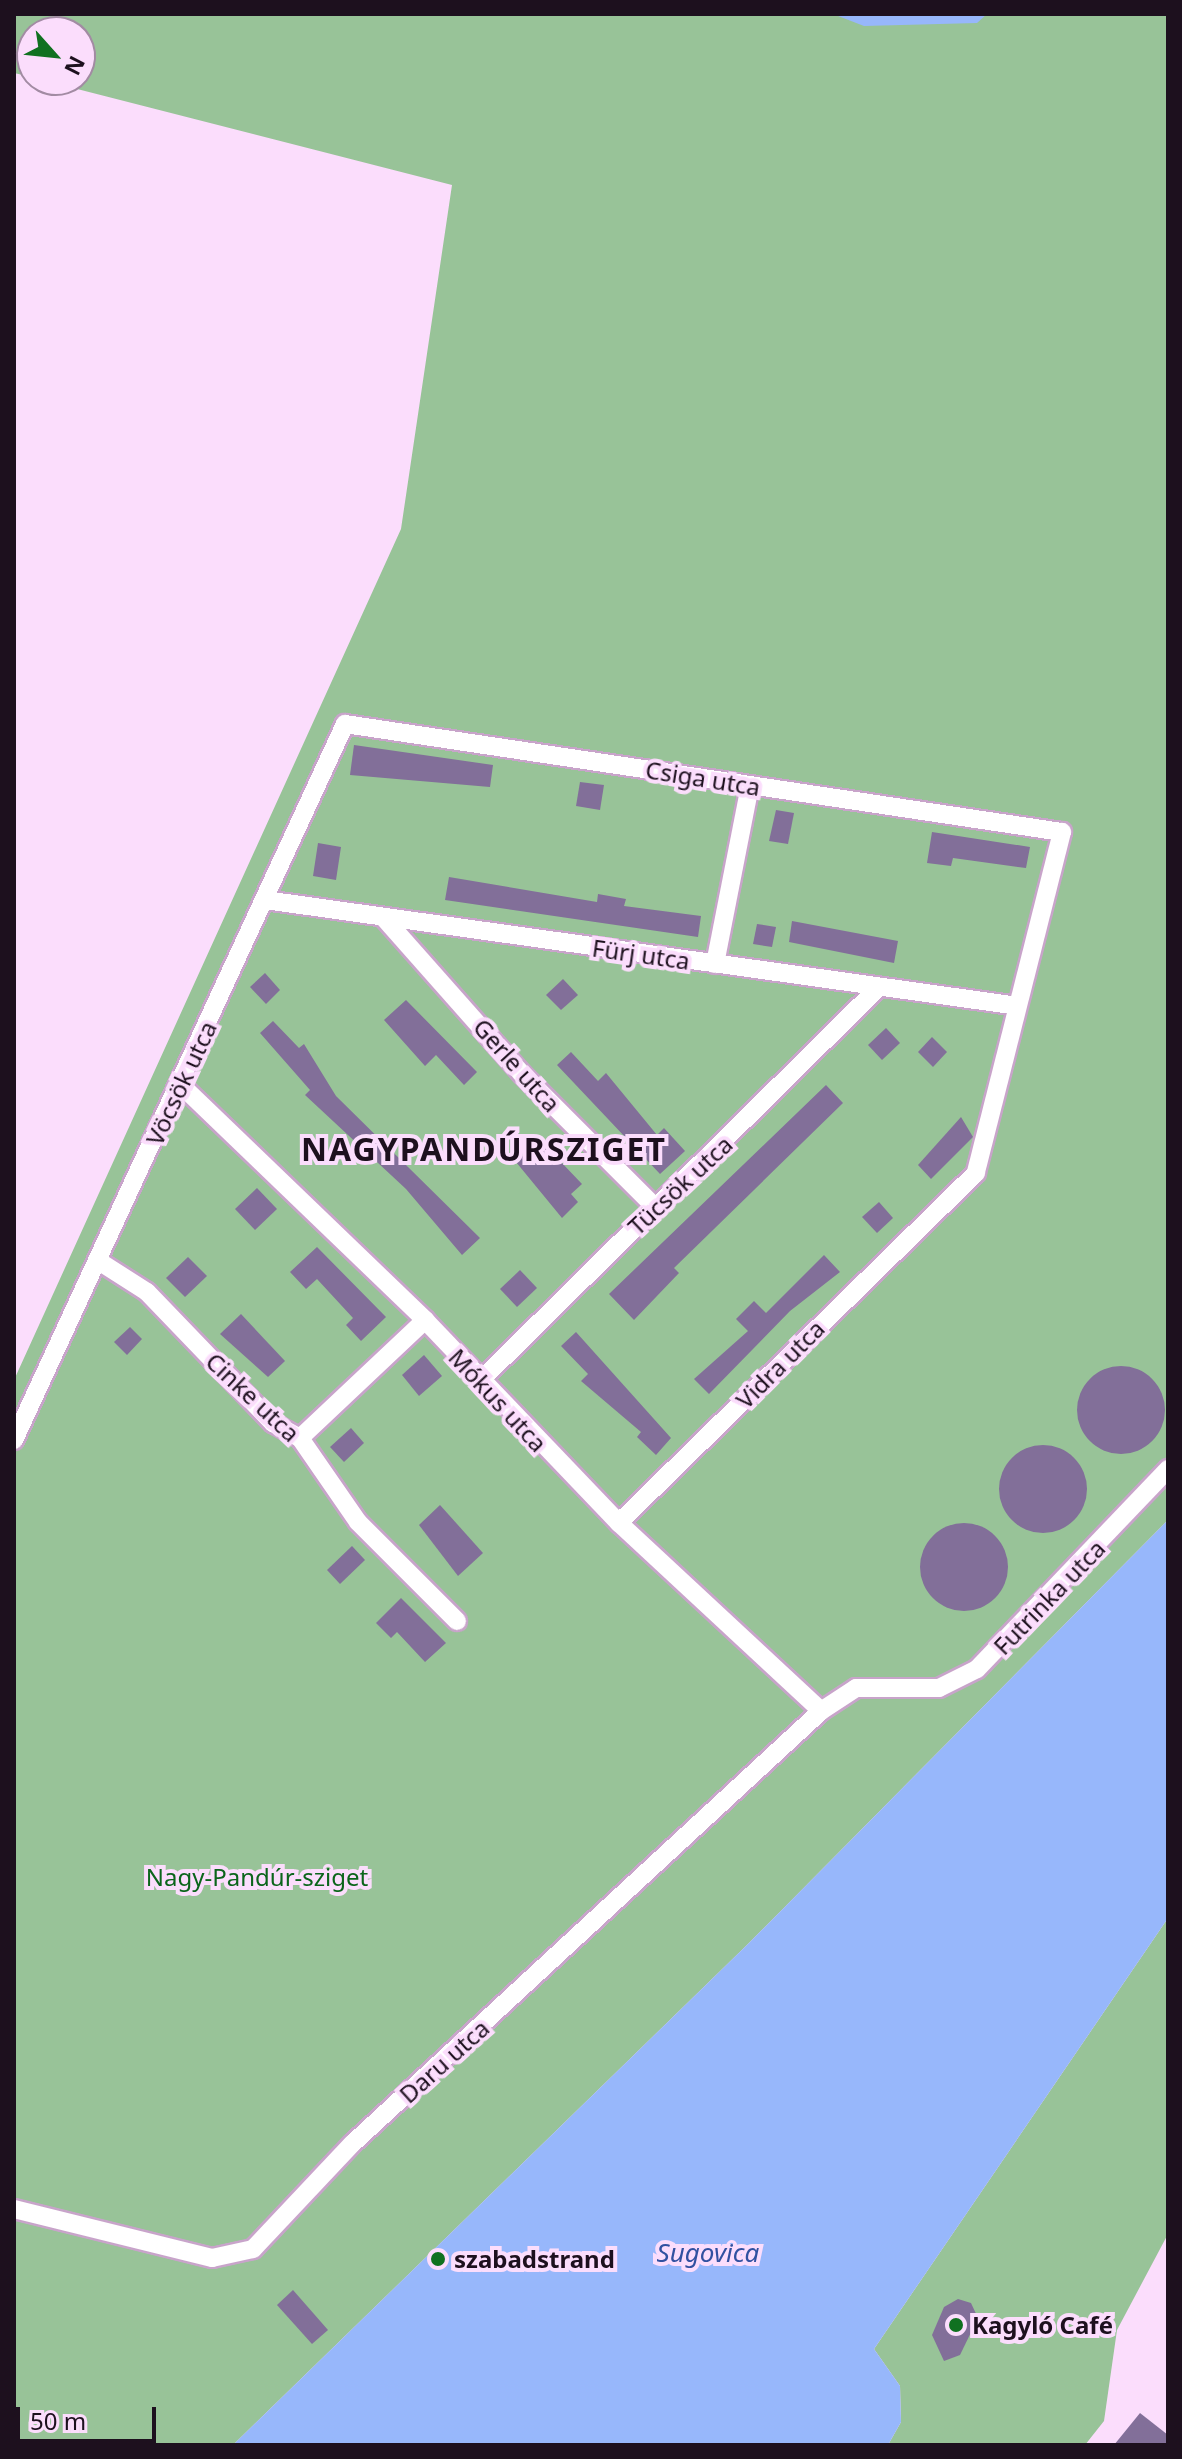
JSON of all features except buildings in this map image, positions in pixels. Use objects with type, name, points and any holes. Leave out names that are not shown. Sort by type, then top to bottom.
[{"type":"street","name":"Csiga utca","points":[[345,724],[1062,832]]},
{"type":"street","name":"Vöcsök utca","points":[[14,1440],[181,1085],[345,724]]},
{"type":"street","points":[[715,964],[750,785]]},
{"type":"street","name":"Vidra utca","points":[[619,1523],[976,1173],[1062,832]]},
{"type":"street","name":"Fürj utca","points":[[265,900],[1018,1006]]},
{"type":"street","name":"Gerle utca","points":[[384,918],[522,1074],[655,1207]]},
{"type":"street","name":"Tücsök utca","points":[[480,1381],[879,987]]},
{"type":"street","name":"Mókus utca","points":[[181,1085],[425,1320],[619,1523],[821,1711]]},
{"type":"street","name":"Cinke utca","points":[[97,1260],[147,1292],[273,1423],[300,1438],[358,1522],[457,1621]]},
{"type":"street","points":[[300,1438],[425,1320]]},
{"type":"street","name":"Futrinka utca","points":[[821,1711],[856,1688],[939,1688],[977,1669],[1168,1469]]},
{"type":"street","name":"Daru utca","points":[[14,2209],[212,2258],[253,2249],[352,2144],[821,1711]]},
{"type":"green space","name":"Nagy-Pandúr-sziget","points":[[14,14],[1168,14],[1168,1520],[749,1943],[233,2445],[14,2445],[14,1380],[401,529],[452,185],[96,94],[96,16],[16,16],[14,73]]},
{"type":"green space","points":[[1168,1918],[1168,2234],[1117,2330],[1104,2421],[1085,2445],[888,2445],[901,2422],[900,2386],[874,2349]]},
{"type":"water","points":[[833,14],[987,14],[977,23],[864,26]]},
{"type":"water","name":"Sugovica","points":[[1168,1520],[1168,1918],[874,2349],[900,2386],[901,2422],[888,2445],[233,2445],[749,1943]]},
{"type":"place","name":"szabadstrand","points":[[438,2259]]},
{"type":"place","name":"Kagyló Café","points":[[956,2325]]},
{"type":"district","name":"NAGYPANDÚRSZIGET","points":[[484,1149]]}]
